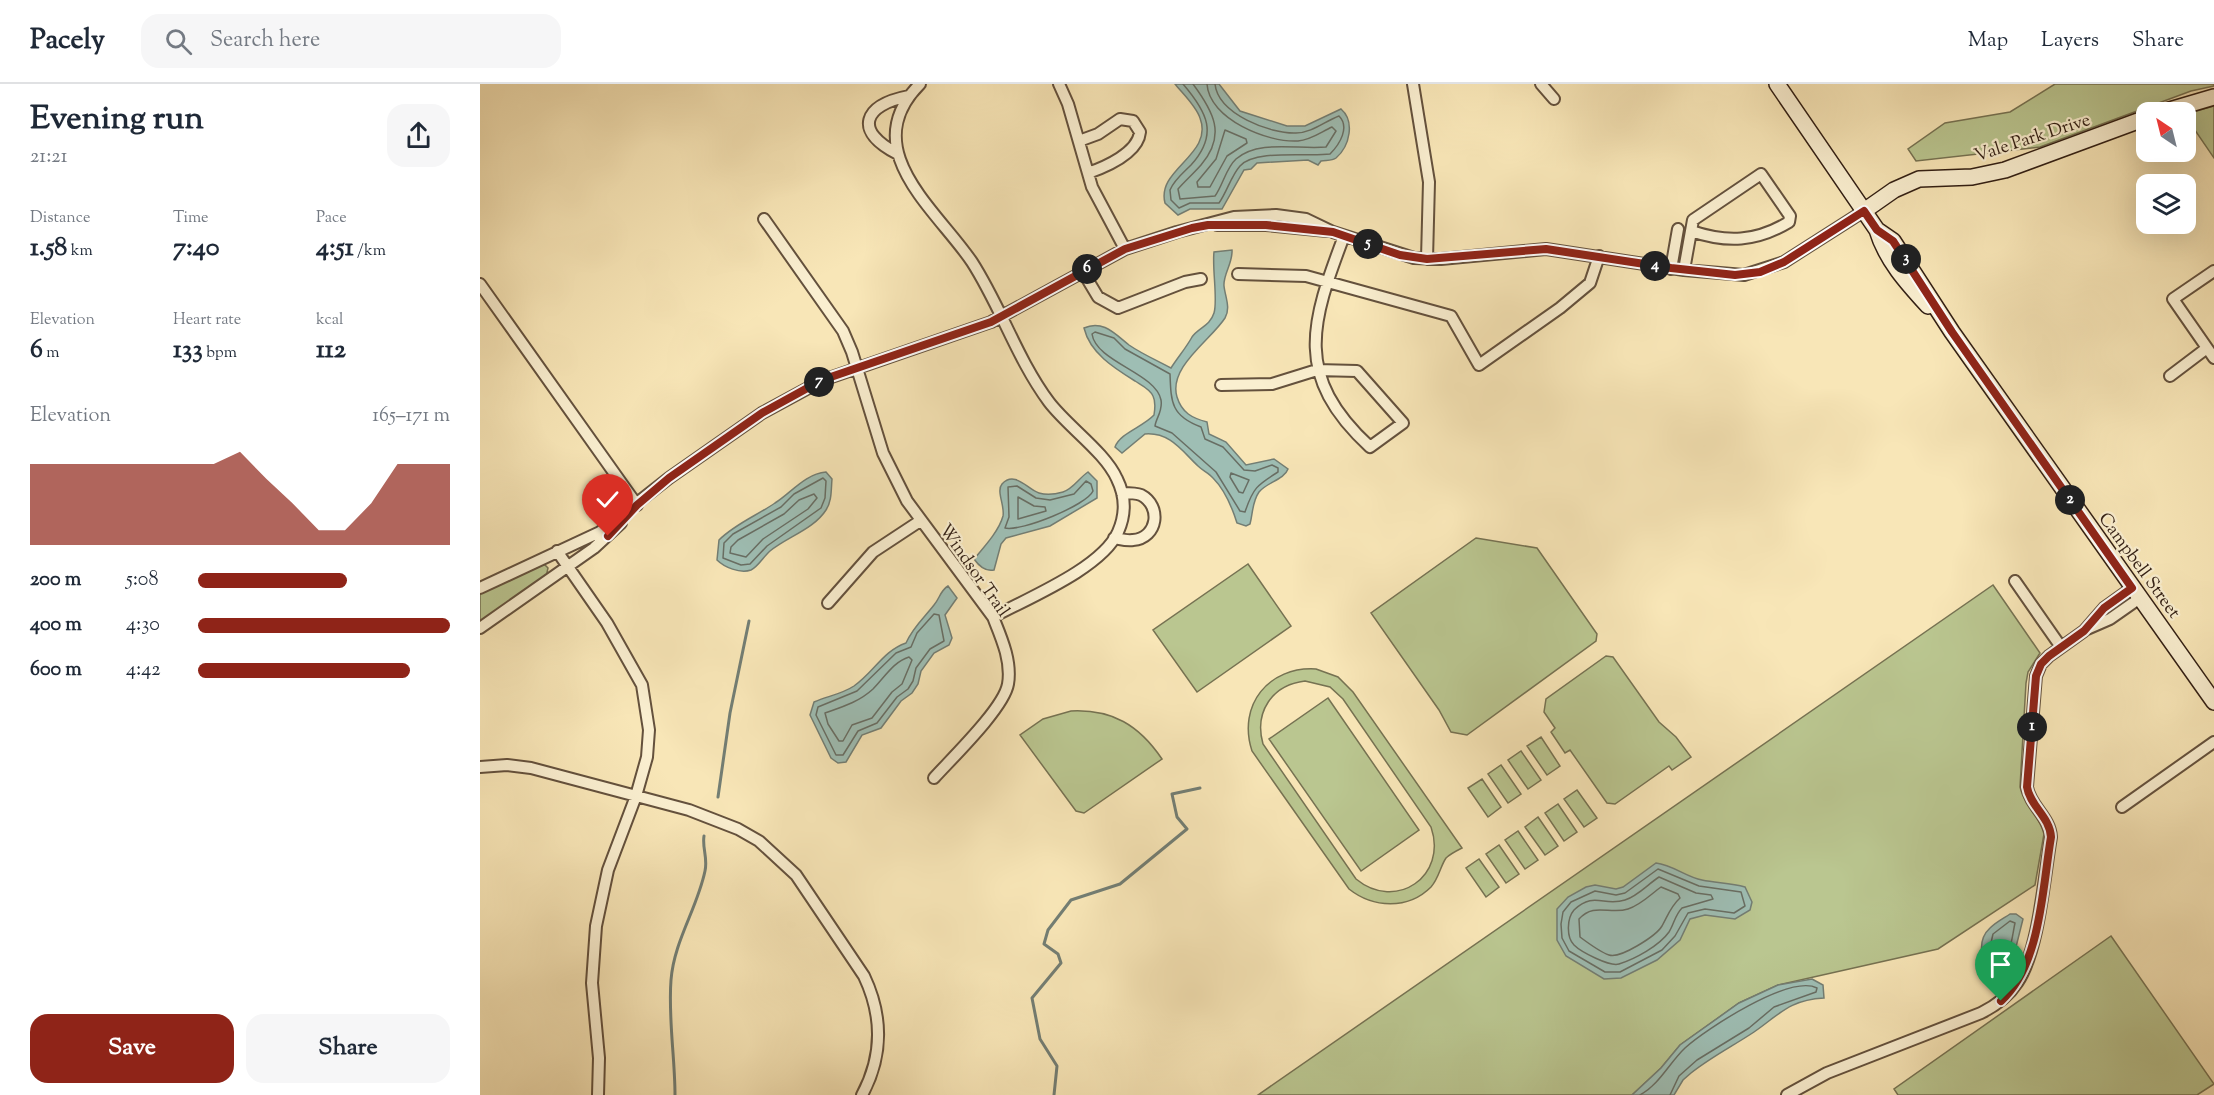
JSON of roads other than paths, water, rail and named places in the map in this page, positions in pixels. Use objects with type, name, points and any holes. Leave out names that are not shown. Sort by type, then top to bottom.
[{"type":"main road","name":"Campbell Street","points":[[1777,84],[1877,230],[1882,248],[1905,281],[1952,332],[2214,702]]},
{"type":"main road","points":[[2196,102],[2214,97]]},
{"type":"main road","name":"Vale Park Drive","points":[[1864,211],[1894,190],[1919,179],[1972,177],[2006,170],[2136,122]]},
{"type":"street","points":[[920,84],[909,96],[897,130],[898,154],[907,179],[973,263],[1031,376],[1048,401],[1111,468],[1122,493],[1123,516],[1114,538],[1095,561],[993,617]]},
{"type":"street","points":[[1059,84],[1066,96],[1096,196],[1125,249]]},
{"type":"street","points":[[1413,84],[1429,182],[1427,259]]},
{"type":"street","points":[[1541,84],[1554,99]]},
{"type":"street","points":[[898,154],[877,142],[868,126],[870,117],[883,103],[909,96]]},
{"type":"street","points":[[1079,141],[1098,134],[1120,119],[1133,121],[1140,132],[1139,140],[1133,147],[1108,165],[1088,172]]},
{"type":"street","points":[[1684,270],[1691,231],[1693,220],[1761,174],[1790,216],[1789,222],[1774,231],[1752,239],[1725,240],[1691,231]]},
{"type":"street","points":[[480,588],[588,539],[637,505],[669,478],[762,413],[822,380],[1001,317],[1125,249],[1177,232],[1208,225],[1266,225],[1333,232],[1400,255],[1427,259],[1533,248],[1684,270],[1735,275],[1769,269],[1792,258],[1864,211]]},
{"type":"street","name":"Windsor Trail","points":[[764,219],[843,331],[883,453],[920,521],[993,617],[1007,658],[1008,685],[997,707],[934,778]]},
{"type":"street","points":[[1671,268],[1678,229]]},
{"type":"street","points":[[1221,385],[1272,384],[1317,370],[1357,371],[1403,423],[1370,447],[1326,395],[1317,370],[1313,342],[1316,321],[1344,236]]},
{"type":"street","points":[[1238,274],[1306,276],[1452,316],[1479,365],[1560,308],[1590,283],[1599,256]]},
{"type":"street","points":[[2170,375],[2211,353],[2174,300],[2214,271]]},
{"type":"street","points":[[1083,272],[1098,297],[1118,308],[1185,282],[1201,279]]},
{"type":"street","points":[[480,284],[637,505]]},
{"type":"street","points":[[1114,538],[1134,540],[1145,536],[1152,530],[1155,521],[1155,512],[1140,494],[1122,493]]},
{"type":"street","points":[[480,628],[608,536],[637,505]]},
{"type":"street","points":[[828,603],[873,552],[920,521]]},
{"type":"street","points":[[558,551],[607,622],[642,685],[649,730],[647,757],[636,796],[608,870],[596,926],[592,983],[599,1058],[598,1095]]},
{"type":"street","points":[[2015,581],[2061,647]]},
{"type":"street","points":[[1787,1095],[1807,1091],[1834,1069],[1981,1013],[2001,1001],[2021,977],[2032,947],[2051,837],[2049,827],[2030,797],[2027,787],[2036,676],[2041,664],[2084,631],[2104,608],[2136,593]]},
{"type":"street","points":[[2122,807],[2214,742]]},
{"type":"street","points":[[480,767],[507,765],[531,768],[689,810],[738,829],[759,841],[796,874],[864,976],[872,993],[878,1012],[879,1042],[872,1074],[862,1095]]},
{"type":"water","points":[[1175,84],[1219,84],[1240,111],[1287,126],[1305,126],[1341,109],[1348,120],[1349,127],[1345,147],[1336,158],[1321,161],[1318,165],[1308,160],[1257,163],[1251,169],[1244,170],[1222,209],[1190,209],[1178,215],[1165,203],[1164,191],[1176,171],[1193,152],[1202,131],[1196,109]]},
{"type":"water","points":[[1232,250],[1224,282],[1227,314],[1219,326],[1192,354],[1179,375],[1176,386],[1179,403],[1185,411],[1192,417],[1207,422],[1209,434],[1226,442],[1246,465],[1274,459],[1288,469],[1283,476],[1259,492],[1250,524],[1246,526],[1237,523],[1228,499],[1210,475],[1169,439],[1154,434],[1145,434],[1122,453],[1115,447],[1122,438],[1154,415],[1155,401],[1148,389],[1111,365],[1097,352],[1084,328],[1097,325],[1109,329],[1129,345],[1171,368],[1192,337],[1210,321],[1214,313],[1214,252]]},
{"type":"water","points":[[826,472],[832,479],[830,499],[828,507],[815,522],[770,551],[751,570],[732,569],[717,560],[719,540],[725,534],[775,503],[805,480],[818,473]]},
{"type":"water","points":[[1088,472],[1097,481],[1097,498],[1050,526],[1006,538],[1001,544],[994,570],[985,569],[976,562],[974,559],[995,533],[1003,516],[1000,491],[1002,484],[1012,479],[1039,493],[1054,494],[1070,488]]},
{"type":"water","points":[[948,586],[957,598],[945,615],[952,638],[949,645],[934,653],[921,671],[918,684],[912,693],[901,701],[881,728],[862,735],[846,762],[838,763],[831,758],[810,715],[814,702],[854,686],[891,651],[906,643],[915,627]]},
{"type":"water","points":[[1656,863],[1707,881],[1745,887],[1752,902],[1750,910],[1735,919],[1705,915],[1690,919],[1680,940],[1657,960],[1621,978],[1604,979],[1566,956],[1557,940],[1557,909],[1568,897],[1586,887],[1595,885],[1616,889],[1623,887]]},
{"type":"water","points":[[2010,914],[2016,914],[2023,919],[2015,951],[2006,969],[1996,972],[1990,969],[1983,958],[1983,939],[1990,928]]},
{"type":"water","points":[[1812,979],[1823,985],[1824,998],[1812,999],[1786,1009],[1691,1073],[1683,1080],[1674,1095],[1632,1095],[1661,1068],[1680,1045],[1739,1003],[1778,985]]},
{"type":"waterway","points":[[718,797],[730,713],[749,621]]},
{"type":"waterway","points":[[1054,1095],[1057,1066],[1040,1039],[1032,998],[1061,963],[1058,954],[1044,944],[1048,930],[1071,900],[1120,884],[1187,829],[1177,817],[1172,794],[1200,788]]},
{"type":"waterway","points":[[675,1095],[670,1009],[671,980],[676,952],[697,899],[705,871],[704,836]]}]
